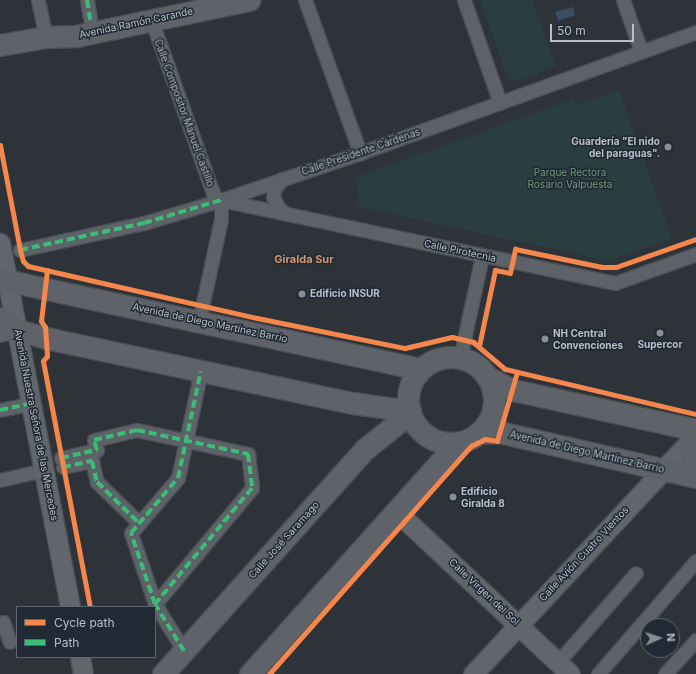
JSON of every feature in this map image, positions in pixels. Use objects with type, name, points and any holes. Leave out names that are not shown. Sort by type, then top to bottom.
[{"type":"main road","name":"Avenida Ramón Carande","points":[[46,36],[74,23],[88,10],[182,0]]},
{"type":"main road","name":"Avenida Ramón Carande","points":[[0,45],[46,36],[76,36],[151,19],[250,0]]},
{"type":"main road","name":"Avenida de Diego Martínez Barrio","points":[[4,279],[420,369]]},
{"type":"main road","points":[[0,318],[9,332],[355,403],[410,412]]},
{"type":"main road","points":[[457,443],[440,442],[424,434],[410,412],[409,389],[420,369],[439,358],[460,358],[475,364],[487,377],[513,390],[695,435],[690,450],[696,466]]},
{"type":"main road","points":[[250,674],[457,443],[478,433],[493,411],[493,393],[487,377]]},
{"type":"main road","points":[[355,403],[375,420],[379,438]]},
{"type":"main road","name":"Calle José Saramago","points":[[163,674],[365,450],[410,412]]},
{"type":"main road","name":"Avenida de Diego Martínez Barrio","points":[[478,433],[499,432],[696,477]]},
{"type":"street","points":[[38,0],[46,36]]},
{"type":"street","points":[[305,0],[360,153]]},
{"type":"street","points":[[464,0],[500,103]]},
{"type":"street","points":[[623,0],[641,51]]},
{"type":"street","name":"Calle Compositor Manuel Castillo","points":[[151,19],[214,196],[221,200]]},
{"type":"street","name":"Calle Presidente Cárdenas","points":[[20,250],[144,223],[221,200],[360,153],[696,32]]},
{"type":"street","points":[[282,179],[274,189],[273,197],[280,210],[287,214]]},
{"type":"street","points":[[199,321],[221,219],[221,200]]},
{"type":"street","name":"Calle Pirotecnia","points":[[221,200],[615,283],[696,254]]},
{"type":"street","name":"Avenida Nuestra Señora de las Mercedes","points":[[0,243],[9,332],[32,403],[70,606]]},
{"type":"street","points":[[460,358],[482,256]]},
{"type":"street","points":[[184,651],[155,604],[131,532],[178,478],[201,371]]},
{"type":"street","points":[[0,410],[32,403]]},
{"type":"street","points":[[139,523],[97,482],[92,461],[62,462],[97,450],[94,440],[137,430],[248,454],[252,488],[155,604]]},
{"type":"street","name":"Calle Avión Cuatro Vientos","points":[[473,674],[695,435]]},
{"type":"street","points":[[0,480],[44,470]]},
{"type":"street","name":"Calle Virgen del Sol","points":[[396,512],[519,624],[564,668]]},
{"type":"street","points":[[598,674],[696,560]]},
{"type":"street","points":[[564,668],[636,573]]},
{"type":"street","points":[[0,624],[3,622],[9,642]]},
{"type":"street","points":[[665,674],[696,640]]},
{"type":"street","points":[[80,658],[83,674]]},
{"type":"green space","points":[[480,0],[532,0],[556,66],[510,83]]},
{"type":"green space","name":"Parque Rectora Rosario Valpuesta","points":[[619,90],[672,239],[607,261],[356,206],[359,191],[354,178],[573,99],[575,105]]},
{"type":"water","points":[[573,7],[575,15],[558,21],[555,12]]},
{"type":"marked path","points":[[87,0],[90,20]]},
{"type":"marked path","points":[[20,250],[144,223],[221,200]]},
{"type":"marked path","points":[[184,651],[155,604],[131,533],[178,478],[201,371]]},
{"type":"marked path","points":[[0,410],[32,403]]},
{"type":"marked path","points":[[61,458],[97,450],[94,440],[137,430],[248,454],[252,488],[155,604]]},
{"type":"marked path","points":[[63,467],[92,461],[97,482],[139,523]]},
{"type":"cycle path","points":[[0,145],[20,250],[23,261],[28,266],[257,318],[405,348],[452,337],[473,342],[505,369],[696,414]]},
{"type":"cycle path","points":[[479,346],[495,270],[510,273],[515,249],[602,267],[616,267],[696,239]]},
{"type":"cycle path","points":[[47,270],[41,321],[45,327],[47,356],[43,361],[90,606]]},
{"type":"cycle path","points":[[269,674],[471,446],[485,439],[497,441],[517,372]]},
{"type":"place","name":"Guardería \"El nido del paraguas\".","points":[[668,147]]},
{"type":"place","name":"Edificio INSUR","points":[[302,294]]},
{"type":"place","name":"Supercor","points":[[660,333]]},
{"type":"place","name":"NH Central Convenciones","points":[[545,339]]},
{"type":"place","name":"Edificio Giralda 8","points":[[453,497]]},
{"type":"district","name":"Giralda Sur","points":[[304,259]]}]
